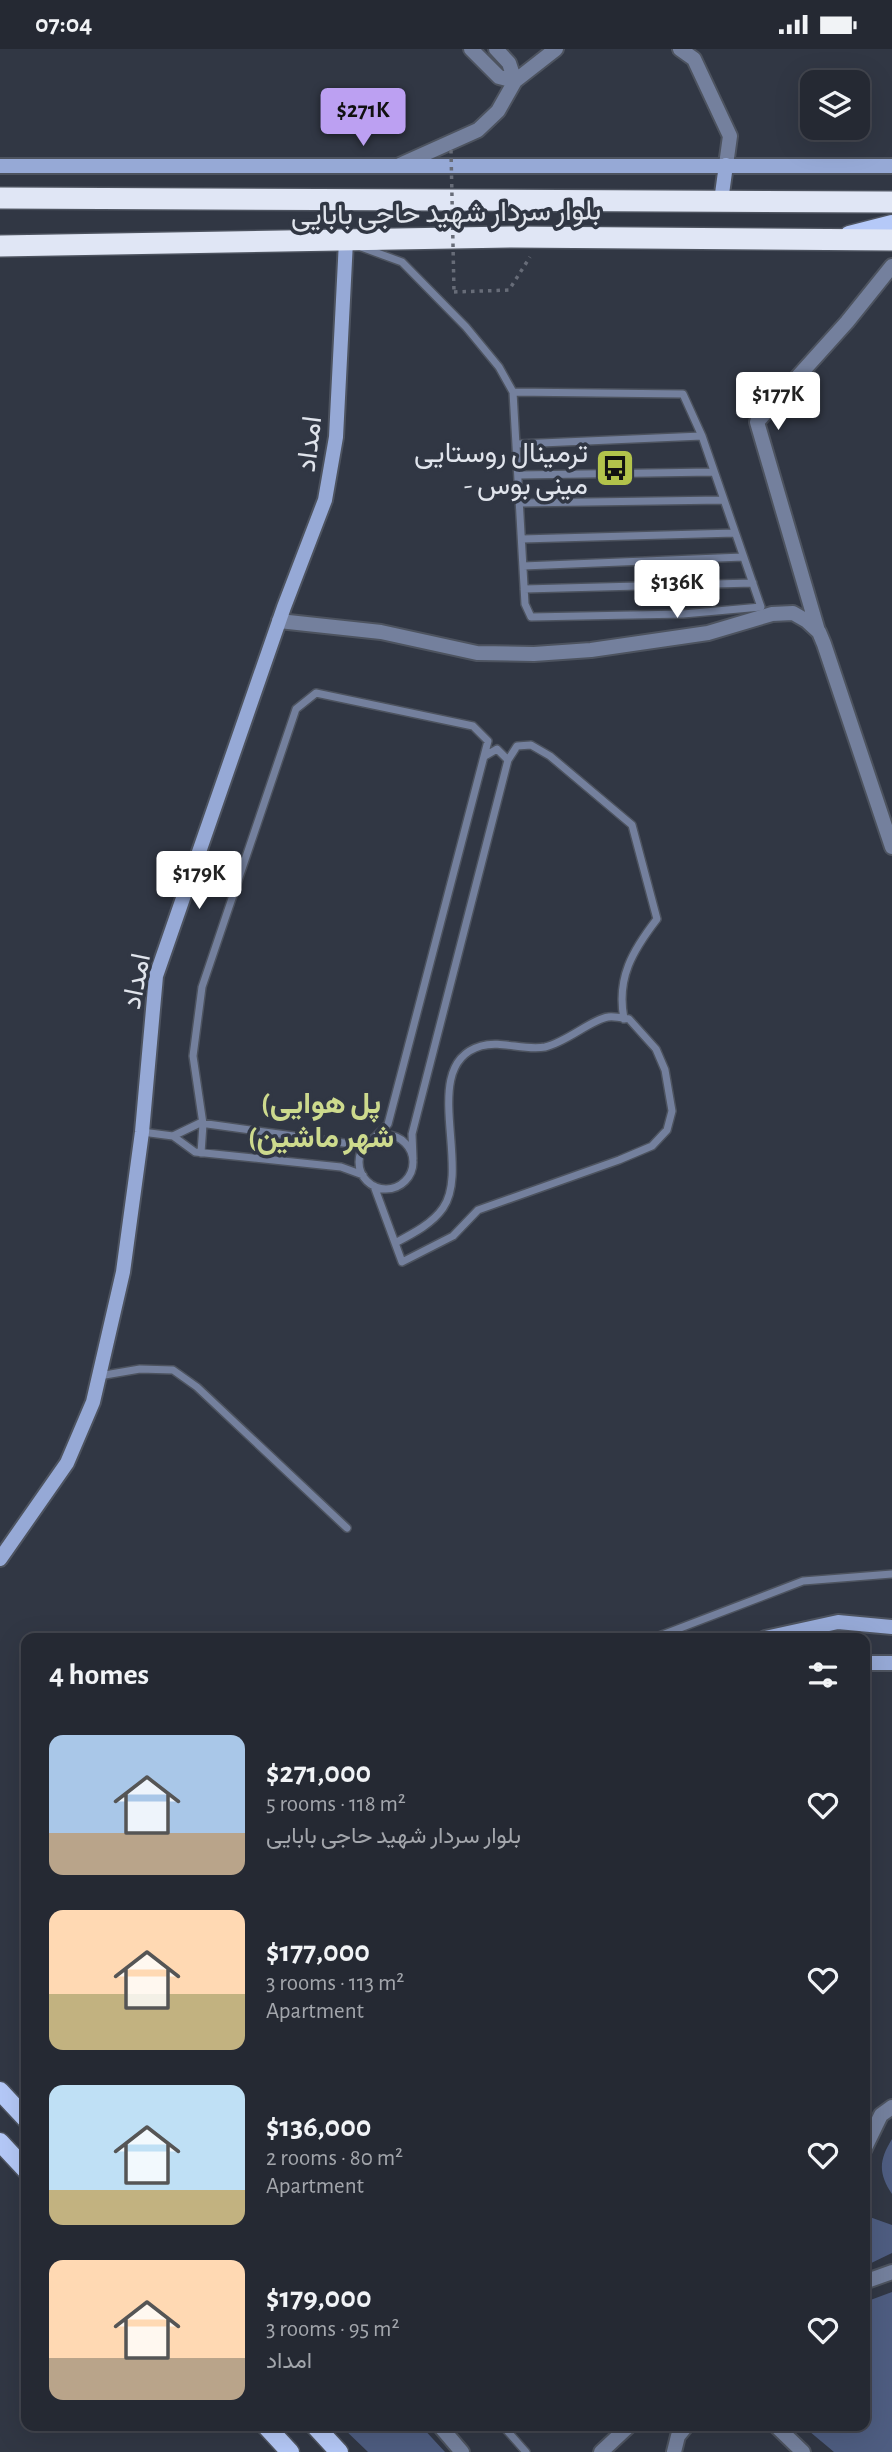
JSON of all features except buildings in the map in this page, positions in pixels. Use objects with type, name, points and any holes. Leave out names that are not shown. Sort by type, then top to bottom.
[{"type":"highway","name":"بلوار سردار شهید حاجی بابایی","points":[[0,198],[892,202]]},
{"type":"highway","name":"بلوار سردار شهید حاجی بابایی","points":[[0,246],[543,237],[892,240]]},
{"type":"main road","points":[[835,239],[892,224]]},
{"type":"main road","points":[[0,2091],[21,2114]]},
{"type":"main road","points":[[0,2143],[21,2166]]},
{"type":"main road","points":[[271,2431],[290,2452]]},
{"type":"main road","points":[[320,2431],[339,2452]]},
{"type":"street","points":[[471,49],[499,77],[515,81]]},
{"type":"street","points":[[496,49],[509,63],[515,81]]},
{"type":"street","points":[[400,165],[478,130],[498,111],[515,81],[556,49]]},
{"type":"street","points":[[680,49],[694,59],[730,136],[721,201]]},
{"type":"street","points":[[0,166],[892,166]]},
{"type":"street","name":"امداد","points":[[0,1559],[67,1464],[93,1402],[122,1272],[142,1132],[156,975],[279,621],[325,500],[336,437],[346,241]]},
{"type":"street","points":[[892,266],[847,322],[757,422],[819,632],[892,847]]},
{"type":"street","points":[[279,621],[381,632],[477,653],[591,650],[708,633],[772,614],[793,613],[819,632]]},
{"type":"street","points":[[788,1633],[838,1622],[892,1627]]},
{"type":"street","points":[[870,1663],[892,1663]]},
{"type":"street","points":[[870,2138],[881,2115],[892,2107]]},
{"type":"street","points":[[870,2280],[892,2272]]},
{"type":"street","points":[[444,2431],[462,2452]]},
{"type":"street","points":[[601,2452],[623,2431]]},
{"type":"street","points":[[674,2452],[682,2431]]},
{"type":"street","points":[[781,2431],[803,2452]]},
{"type":"lane","points":[[346,241],[402,263],[466,327],[499,367],[513,392],[525,604],[531,617],[683,614],[761,607],[702,436],[683,394],[513,392]]},
{"type":"lane","points":[[517,444],[702,436]]},
{"type":"lane","points":[[519,475],[713,472]]},
{"type":"lane","points":[[520,503],[723,499]]},
{"type":"lane","points":[[522,539],[735,533]]},
{"type":"lane","points":[[523,566],[743,557]]},
{"type":"lane","points":[[524,589],[752,583]]},
{"type":"lane","points":[[201,1153],[203,1123],[192,1056],[202,987],[296,709],[316,693],[473,726],[488,741],[388,1124],[371,1140],[360,1157],[363,1175]]},
{"type":"lane","points":[[374,1186],[391,1189],[410,1175],[413,1159],[412,1134],[508,760],[517,746],[531,745],[550,756],[632,825],[657,919],[632,951],[620,999],[624,1019]]},
{"type":"lane","points":[[485,756],[498,749],[508,760]]},
{"type":"lane","points":[[142,1132],[173,1136],[201,1153],[341,1167],[363,1175],[374,1186],[395,1243],[402,1262],[453,1236],[478,1210],[652,1146],[667,1131],[672,1111],[665,1070],[656,1049],[642,1031],[624,1019],[607,1017],[556,1044],[536,1048],[481,1045],[466,1054],[454,1069],[448,1096],[448,1120],[453,1152],[451,1183],[444,1207],[422,1228],[395,1243]]},
{"type":"lane","points":[[173,1136],[203,1123],[344,1143],[381,1136],[398,1138],[405,1143],[413,1159]]},
{"type":"lane","points":[[99,1376],[140,1369],[173,1370],[197,1387],[347,1528]]},
{"type":"lane","points":[[667,1633],[803,1581],[892,1574]]},
{"type":"lane","points":[[507,2431],[526,2452]]},
{"type":"path","points":[[451,151],[454,292],[509,290],[543,237]]},
{"type":"shaded area","points":[[892,2139],[892,2194],[884,2179],[882,2167]]},
{"type":"shaded area","points":[[870,2217],[892,2225],[892,2253],[870,2264]]},
{"type":"shaded area","points":[[892,2292],[892,2452],[834,2452],[809,2431],[870,2431],[870,2300]]},
{"type":"shaded area","points":[[346,2431],[426,2431],[445,2452],[368,2452]]},
{"type":"place","name":"ترمینال روستایی - مینی بوس","points":[[615,468]]},
{"type":"district","name":"(پل هوایی (شهر ماشین","points":[[321,1120]]}]
